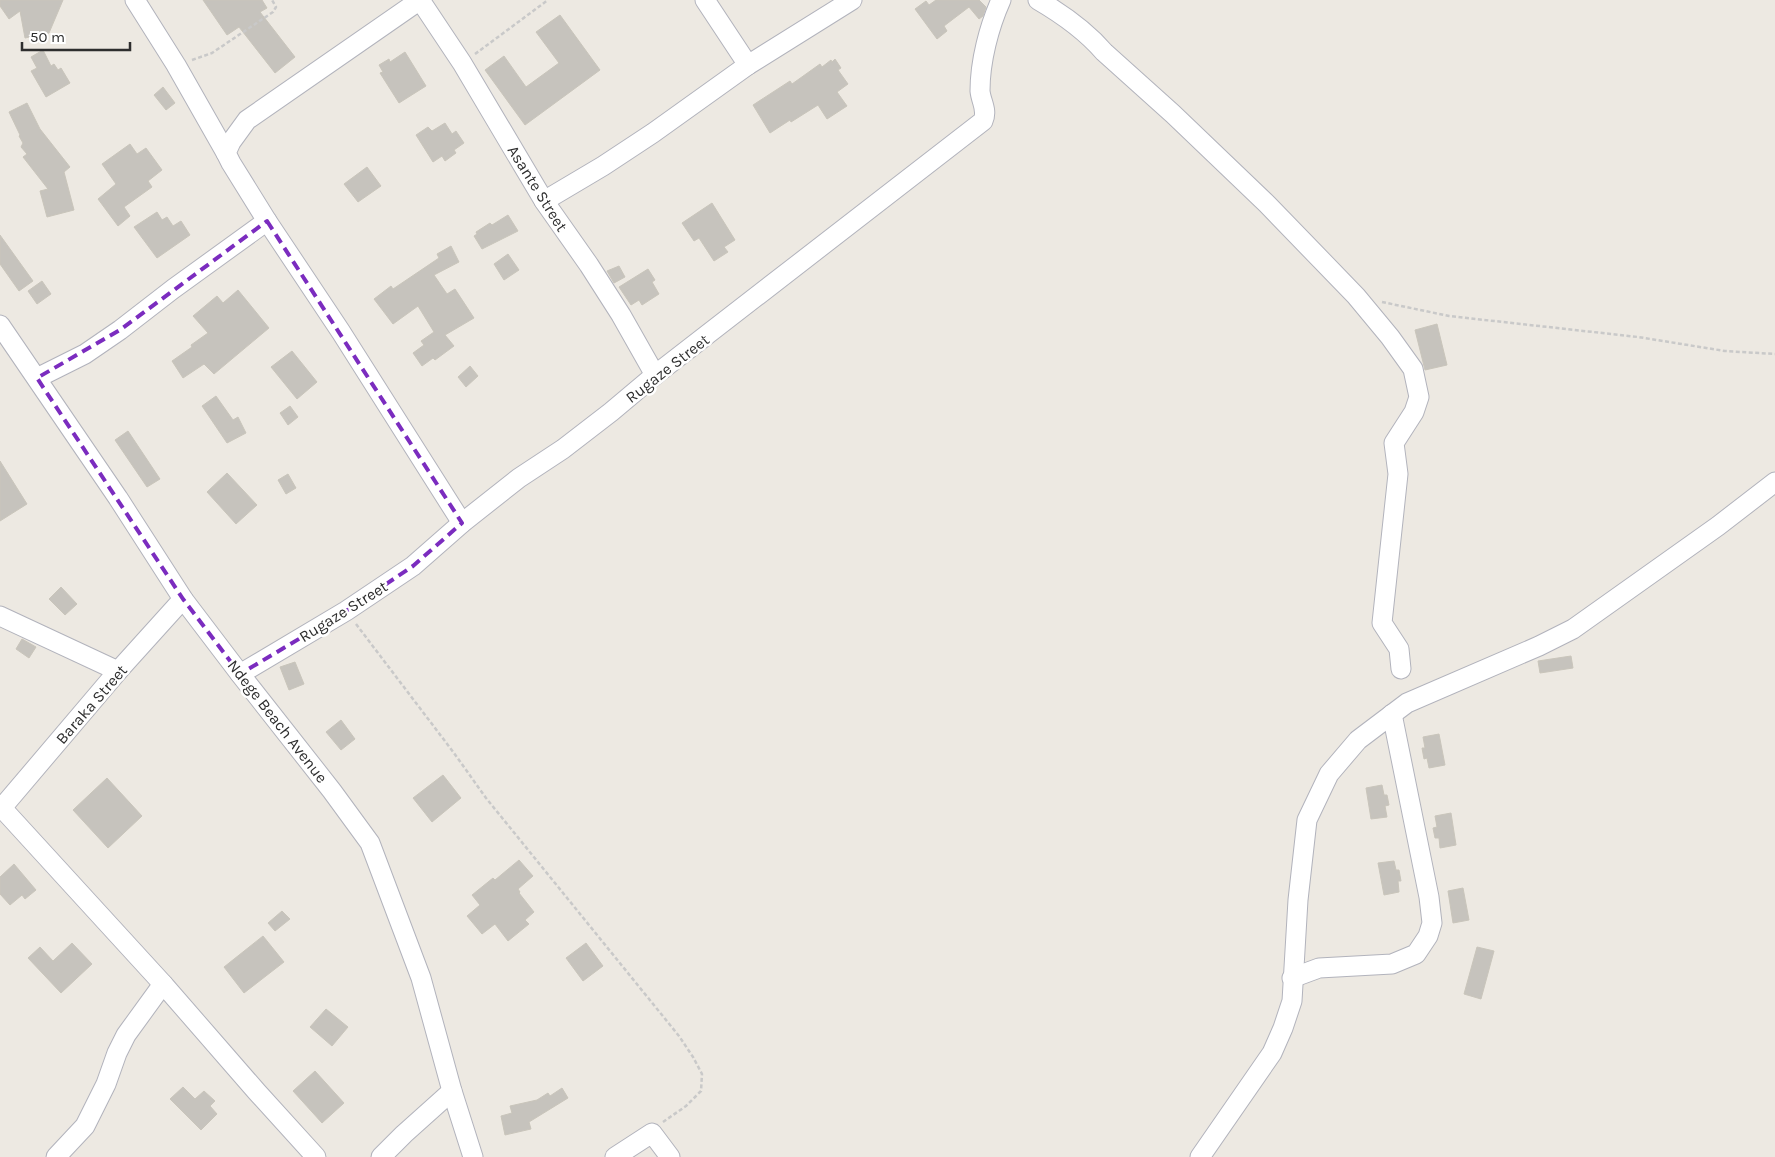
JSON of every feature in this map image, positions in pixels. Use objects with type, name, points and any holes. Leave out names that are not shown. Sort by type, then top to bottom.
[{"type":"street","points":[[135,0],[176,65],[267,220],[341,332],[462,523]]},
{"type":"street","points":[[226,153],[231,142],[247,120],[420,0]]},
{"type":"street","name":"Asante Street","points":[[420,0],[462,63],[544,201],[621,315],[655,375]]},
{"type":"street","points":[[705,0],[748,65]]},
{"type":"street","points":[[544,201],[653,133],[748,65],[852,0]]},
{"type":"street","name":"Rugaze Street","points":[[240,674],[346,611],[413,566],[462,523],[519,478],[563,449],[655,375],[983,121],[986,116],[980,90],[984,58],[990,29],[1001,0]]},
{"type":"street","points":[[1038,0],[1061,13],[1095,41],[1104,52],[1173,114],[1260,197],[1356,296],[1413,368],[1419,397],[1414,412],[1394,444],[1398,474],[1382,623],[1399,649],[1401,669]]},
{"type":"street","points":[[37,378],[85,354],[120,330],[267,220]]},
{"type":"street","name":"Ndege Beach Avenue","points":[[0,325],[183,599],[370,843],[421,978],[452,1091],[473,1157]]},
{"type":"street","points":[[1200,1157],[1272,1053],[1283,1028],[1292,1000],[1298,900],[1307,820],[1329,774],[1358,740],[1407,703],[1539,646],[1573,629],[1718,526],[1775,482]]},
{"type":"street","name":"Baraka Street","points":[[1,809],[118,671],[183,599]]},
{"type":"street","points":[[0,616],[118,671]]},
{"type":"street","points":[[1292,978],[1319,968],[1392,964],[1416,954],[1428,936],[1432,923],[1429,897],[1392,714]]},
{"type":"street","points":[[1,809],[163,984],[316,1157]]},
{"type":"street","points":[[56,1157],[85,1126],[106,1084],[117,1053],[126,1035],[163,984]]},
{"type":"street","points":[[381,1157],[452,1091]]},
{"type":"street","points":[[615,1157],[652,1133],[670,1157]]},
{"type":"path","points":[[176,65],[212,53],[274,12],[276,7],[272,0]]},
{"type":"path","points":[[462,63],[548,0]]},
{"type":"path","points":[[1356,296],[1449,316],[1638,337],[1725,351],[1775,354]]},
{"type":"path","points":[[346,611],[486,798],[679,1036],[693,1057],[702,1074],[701,1091],[686,1106],[658,1126],[652,1133]]},
{"type":"highlighted area","points":[[267,221],[462,523],[413,566],[346,611],[240,674],[183,599],[37,378],[120,330]]},
{"type":"building","points":[[0,0],[63,0],[49,33],[25,38],[20,11],[9,19],[0,6]]},
{"type":"building","points":[[203,0],[262,0],[267,8],[260,12],[295,57],[275,73],[239,27],[227,35]]},
{"type":"building","points":[[936,0],[979,0],[986,7],[983,16],[979,19],[969,7],[944,26],[947,31],[937,39],[915,9],[926,1],[929,5]]},
{"type":"building","points":[[560,15],[600,70],[525,125],[485,70],[504,56],[526,87],[559,63],[536,32]]},
{"type":"building","points":[[43,50],[51,66],[54,64],[58,70],[61,68],[70,83],[46,97],[31,71],[37,68],[31,57]]},
{"type":"building","points":[[405,52],[426,86],[399,103],[380,73],[383,72],[379,65],[389,59],[390,62]]},
{"type":"building","points":[[835,59],[841,68],[838,70],[848,84],[837,92],[847,106],[827,119],[818,105],[770,133],[753,105],[790,81],[792,84],[820,64],[822,67]]},
{"type":"building","points":[[163,87],[175,103],[166,110],[154,95]]},
{"type":"building","points":[[27,103],[40,129],[70,167],[64,172],[74,210],[47,217],[40,191],[48,189],[23,157],[27,154],[21,147],[23,143],[9,112]]},
{"type":"building","points":[[445,123],[452,134],[456,131],[464,143],[454,150],[456,153],[445,161],[442,156],[433,162],[416,135],[428,127],[432,131]]},
{"type":"building","points":[[130,144],[137,154],[146,148],[162,170],[148,181],[152,187],[124,207],[130,216],[118,226],[98,199],[116,184],[102,164]]},
{"type":"building","points":[[367,167],[381,186],[358,202],[344,184]]},
{"type":"building","points":[[712,203],[735,240],[724,247],[728,252],[714,261],[699,238],[694,241],[682,223]]},
{"type":"building","points":[[157,212],[162,220],[167,217],[173,226],[181,221],[190,235],[157,258],[134,227]]},
{"type":"building","points":[[508,215],[518,231],[482,249],[474,236],[477,234],[476,232]]},
{"type":"building","points":[[0,235],[33,281],[19,291],[0,264]]},
{"type":"building","points":[[451,246],[459,262],[434,275],[447,294],[455,289],[474,318],[445,335],[454,346],[435,360],[433,358],[422,366],[413,353],[424,345],[421,341],[434,332],[418,306],[393,324],[374,299],[391,286],[393,289],[439,258],[437,254]]},
{"type":"building","points":[[508,254],[519,270],[504,280],[494,264]]},
{"type":"building","points":[[619,266],[625,277],[614,283],[607,271]]},
{"type":"building","points":[[648,269],[655,280],[652,282],[659,294],[642,305],[639,300],[631,305],[619,287]]},
{"type":"building","points":[[42,281],[51,294],[37,304],[28,291]]},
{"type":"building","points":[[238,290],[269,328],[214,374],[204,364],[183,378],[172,361],[208,333],[193,316],[217,296],[223,303]]},
{"type":"building","points":[[1437,324],[1447,365],[1425,370],[1415,330]]},
{"type":"building","points":[[292,351],[317,382],[297,399],[271,367]]},
{"type":"building","points":[[470,366],[478,376],[466,387],[458,377]]},
{"type":"building","points":[[216,396],[233,420],[238,417],[246,433],[227,443],[202,406]]},
{"type":"building","points":[[290,406],[298,417],[288,425],[280,413]]},
{"type":"building","points":[[128,431],[160,479],[147,487],[115,440]]},
{"type":"building","points":[[0,461],[27,504],[0,521]]},
{"type":"building","points":[[227,473],[257,505],[236,524],[207,492]]},
{"type":"building","points":[[288,474],[296,488],[286,494],[278,480]]},
{"type":"building","points":[[61,587],[77,604],[65,615],[49,599]]},
{"type":"building","points":[[22,639],[36,647],[29,658],[16,649]]},
{"type":"building","points":[[1571,656],[1573,668],[1540,673],[1538,661]]},
{"type":"building","points":[[295,662],[304,684],[289,690],[280,667]]},
{"type":"building","points":[[341,720],[355,739],[341,750],[326,732]]},
{"type":"building","points":[[1439,734],[1445,765],[1429,768],[1427,758],[1424,759],[1423,737]]},
{"type":"building","points":[[443,775],[461,798],[432,822],[413,798]]},
{"type":"building","points":[[107,778],[142,816],[108,848],[73,810]]},
{"type":"building","points":[[1382,785],[1389,805],[1385,806],[1387,817],[1371,819],[1366,788]]},
{"type":"building","points":[[1451,813],[1456,845],[1440,848],[1439,838],[1435,838],[1433,828],[1437,827],[1435,816]]},
{"type":"building","points":[[519,860],[533,876],[518,889],[534,912],[525,920],[529,924],[508,941],[495,924],[482,934],[467,916],[480,905],[472,895],[493,878],[495,880]]},
{"type":"building","points":[[1394,861],[1396,870],[1399,870],[1401,881],[1398,881],[1399,892],[1384,895],[1378,863]]},
{"type":"building","points":[[14,864],[36,890],[25,899],[22,895],[10,905],[0,894],[0,877]]},
{"type":"building","points":[[1463,888],[1469,920],[1453,923],[1448,891]]},
{"type":"building","points":[[282,911],[290,919],[275,931],[268,923]]},
{"type":"building","points":[[263,936],[284,962],[244,993],[224,967]]},
{"type":"building","points":[[72,943],[92,964],[61,993],[28,958],[40,947],[53,961]]},
{"type":"building","points":[[586,943],[603,966],[583,981],[566,958]]},
{"type":"building","points":[[1477,947],[1494,951],[1481,999],[1464,994]]},
{"type":"building","points":[[326,1009],[348,1027],[332,1046],[310,1027]]},
{"type":"building","points":[[315,1071],[344,1103],[322,1123],[293,1091]]},
{"type":"building","points":[[183,1087],[195,1099],[204,1091],[215,1101],[210,1106],[217,1114],[201,1130],[170,1099]]},
{"type":"building","points":[[562,1088],[568,1098],[529,1122],[531,1129],[505,1135],[501,1116],[512,1113],[510,1106],[537,1100],[548,1093],[550,1096]]}]
